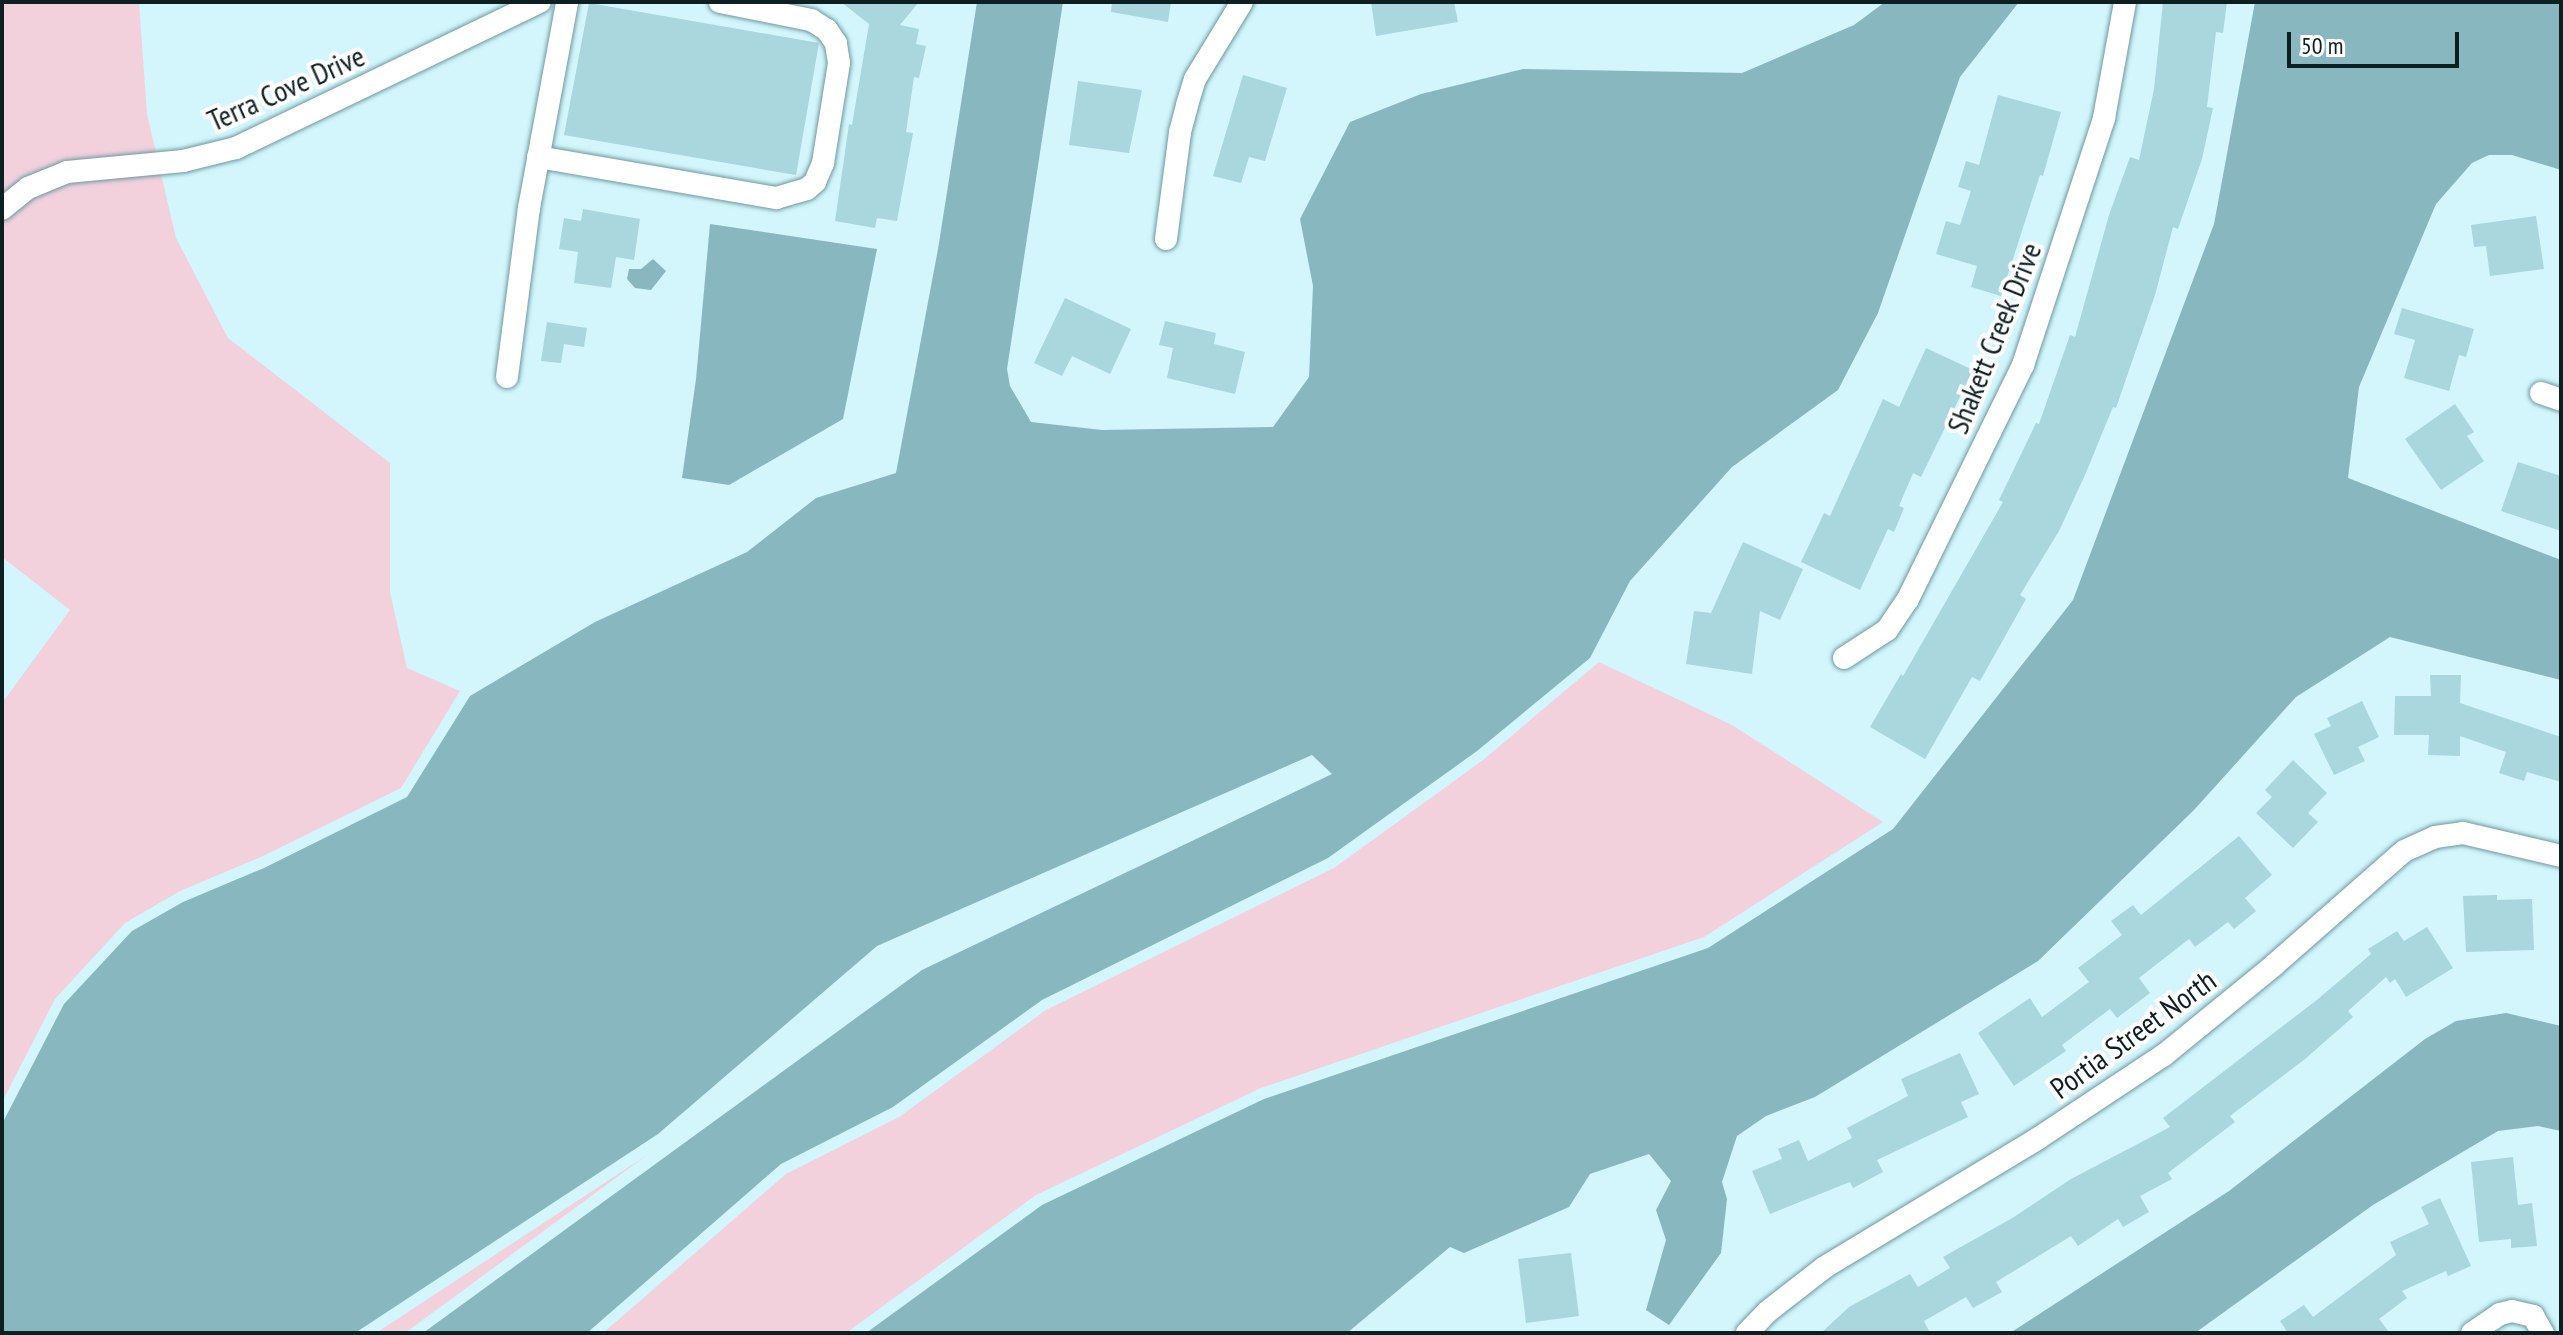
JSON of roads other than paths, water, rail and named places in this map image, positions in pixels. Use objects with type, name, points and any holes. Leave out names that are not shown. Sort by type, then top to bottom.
[{"type":"street","name":"Terra Cove Drive","points":[[2,209],[28,188],[67,172],[183,161],[236,148],[540,2]]},
{"type":"street","points":[[507,377],[538,157],[567,2]]},
{"type":"street","points":[[538,157],[765,196],[787,197],[807,189],[815,182],[823,163],[839,63],[833,37],[820,24],[798,16],[720,2]]},
{"type":"street","points":[[1166,239],[1187,105],[1195,79],[1242,2]]},
{"type":"street","name":"Shakett Creek Drive","points":[[1844,658],[1887,630],[1908,599],[2023,365],[2104,118],[2125,2]]},
{"type":"street","name":"Portia Street North","points":[[1747,1333],[1767,1312],[1825,1267],[2076,1115],[2164,1055],[2273,966],[2404,851],[2435,837],[2463,833],[2561,856]]},
{"type":"street","points":[[2472,1333],[2500,1314],[2512,1311],[2538,1325]]},
{"type":"water","points":[[977,2],[1063,2],[1007,369],[1010,386],[1031,422],[1102,430],[1273,427],[1309,377],[1313,286],[1300,219],[1350,122],[1421,94],[1523,69],[1742,73],[1854,25],[1885,2],[2019,2],[1960,77],[1878,313],[1838,390],[1732,467],[1630,581],[1590,658],[1477,751],[1328,858],[1042,1000],[893,1107],[781,1164],[587,1333],[423,1333],[922,970],[1332,774],[1312,755],[877,946],[658,1134],[355,1333],[2,1333],[2,1124],[64,1004],[132,931],[183,902],[264,868],[407,797],[470,696],[595,622],[747,552],[816,498],[896,473],[938,249]]},
{"type":"water","points":[[2255,2],[2561,2],[2561,170],[2512,155],[2489,155],[2472,163],[2436,204],[2359,387],[2348,478],[2561,560],[2561,680],[2390,637],[2296,697],[2194,810],[2038,961],[1815,1097],[1766,1116],[1737,1136],[1722,1182],[1727,1199],[1721,1253],[1669,1325],[1646,1310],[1666,1240],[1656,1210],[1671,1181],[1649,1154],[1590,1174],[1569,1207],[1464,1253],[1450,1247],[1347,1333],[866,1333],[1042,1205],[1264,1099],[1708,948],[1893,829],[2073,600],[2214,224]]},
{"type":"water","points":[[710,224],[877,249],[843,419],[729,485],[682,478],[696,379]]},
{"type":"water","points":[[653,259],[666,271],[651,290],[635,288],[627,279],[629,269],[641,269]]},
{"type":"water","points":[[2506,1013],[2561,1026],[2561,1131],[2538,1126],[2498,1131],[2373,1205],[2195,1333],[2010,1333],[2229,1191],[2425,1039],[2456,1021]]}]
